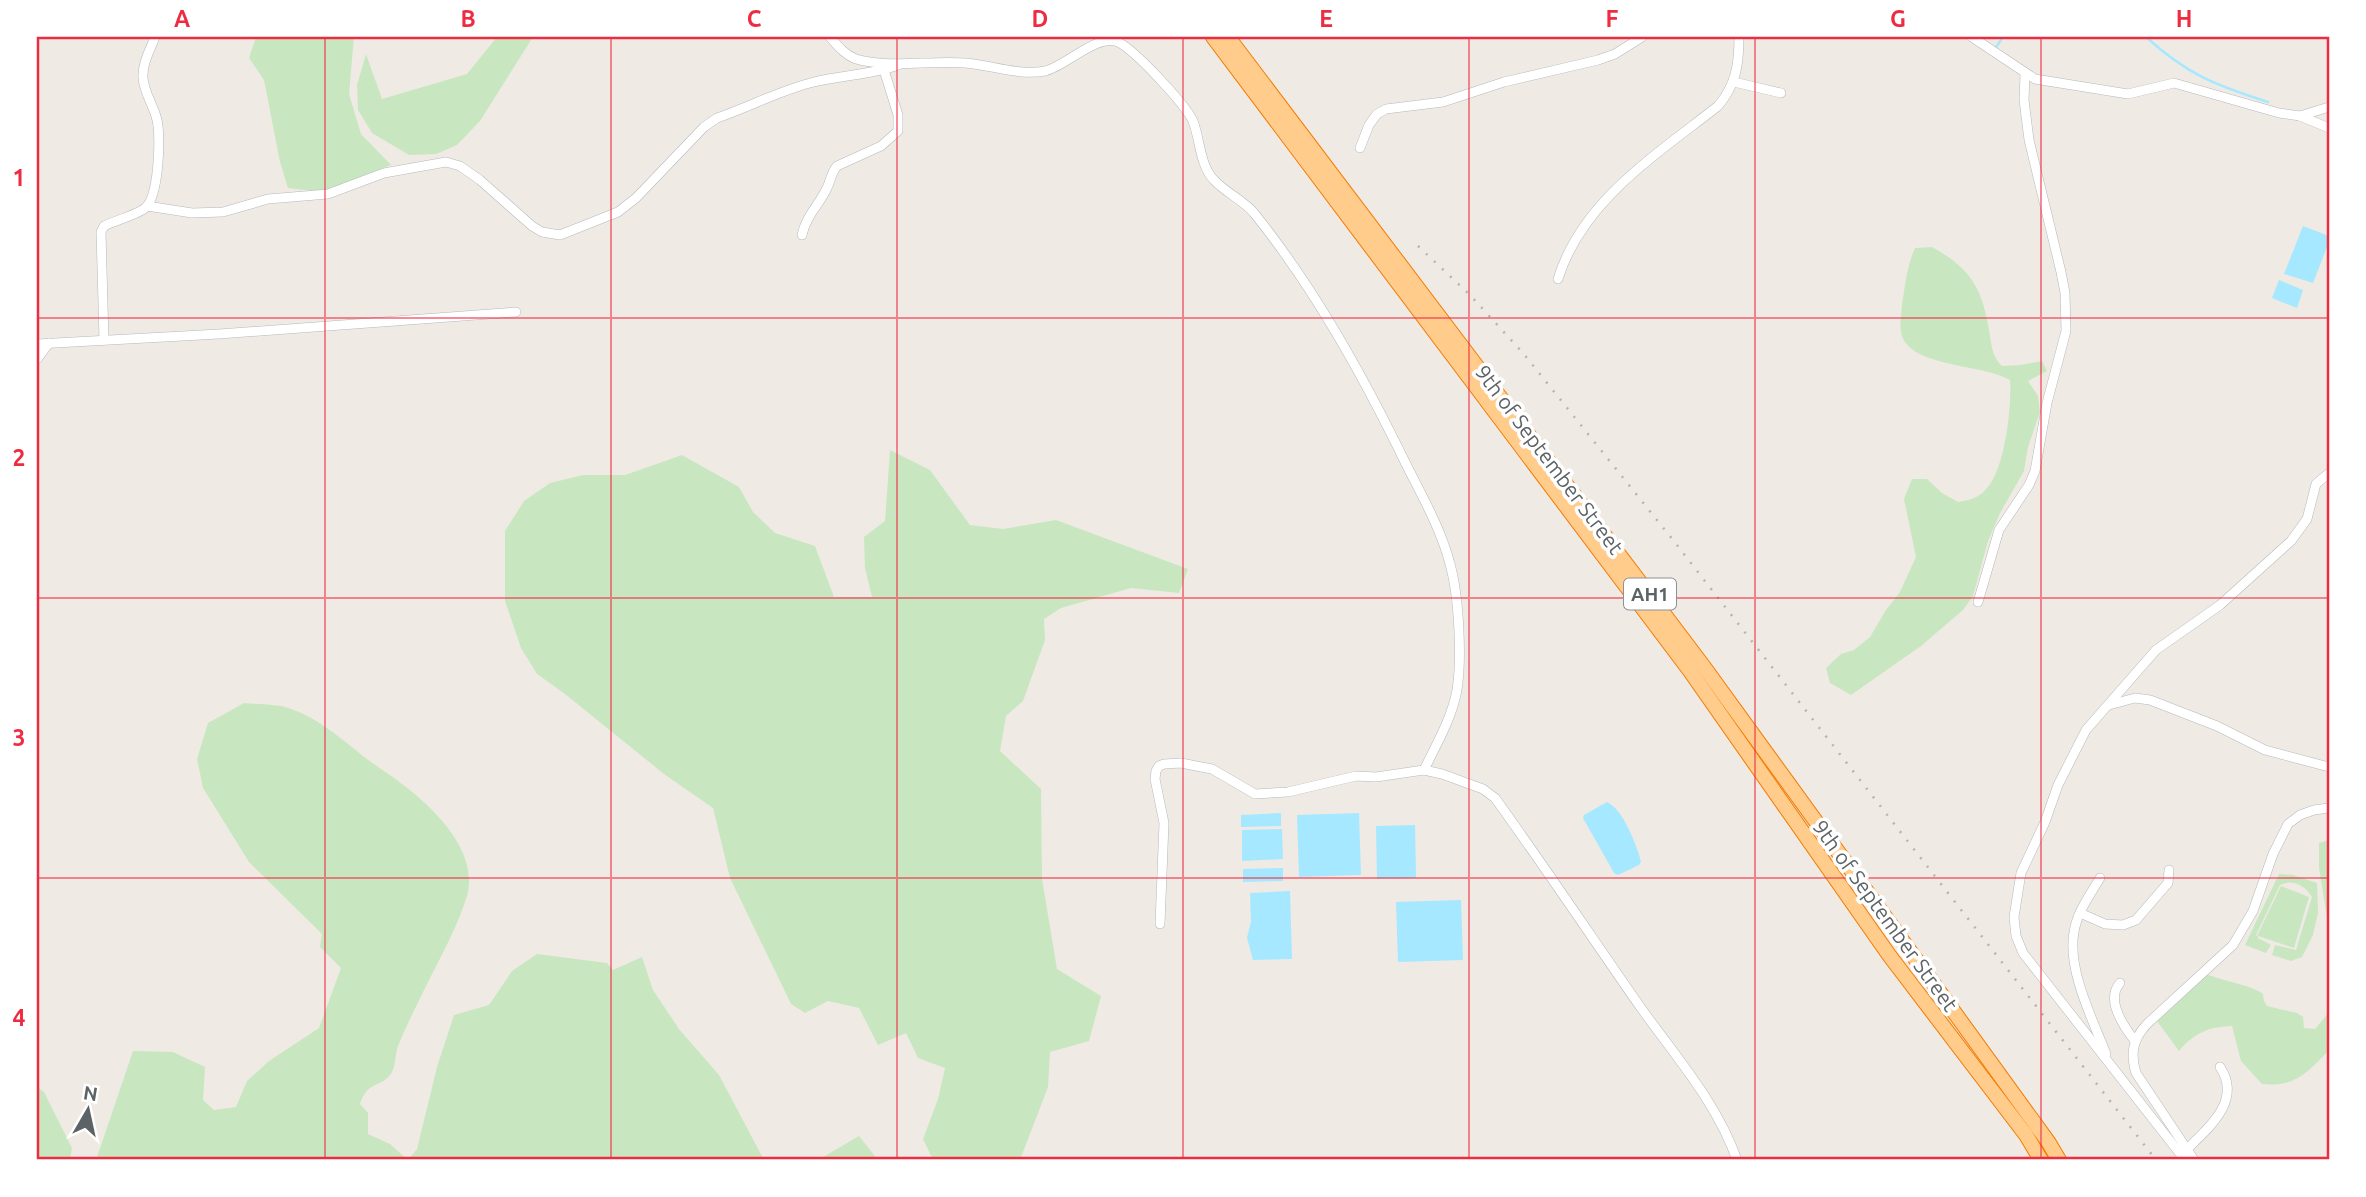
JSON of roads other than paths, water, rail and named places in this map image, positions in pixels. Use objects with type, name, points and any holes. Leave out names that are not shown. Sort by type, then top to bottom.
[{"type":"highway","name":"9th of September Street","points":[[1213,37],[1681,660],[1889,955],[2026,1135],[2041,1160]]},
{"type":"highway","name":"9th of September Street","points":[[1228,37],[1704,667],[2059,1160]]},
{"type":"street","points":[[104,340],[101,232],[104,226],[147,206],[154,190],[159,135],[157,118],[143,75],[155,37]]},
{"type":"street","points":[[830,37],[852,57],[879,62],[965,63],[1031,72],[1060,66],[1091,47],[1111,41],[1119,42],[1180,100],[1193,122],[1207,171],[1213,180],[1252,211],[1310,288],[1395,440],[1451,565],[1460,643],[1457,689],[1424,770]]},
{"type":"street","points":[[1360,148],[1369,125],[1377,114],[1386,109],[1443,102],[1504,82],[1598,60],[1615,54],[1642,37]]},
{"type":"street","points":[[1558,279],[1571,246],[1601,202],[1728,95],[1734,82],[1740,54],[1739,37]]},
{"type":"street","points":[[1972,37],[2035,79],[2128,94],[2174,83],[2279,113],[2300,116],[2329,128]]},
{"type":"street","points":[[147,206],[192,213],[223,212],[268,199],[328,194],[384,173],[446,162],[460,166],[480,180],[532,226],[542,232],[560,235],[618,212],[636,198],[704,127],[717,118],[809,83],[837,76],[884,70],[903,63]]},
{"type":"street","points":[[802,235],[805,223],[828,187],[837,166],[881,146],[898,131],[898,115],[884,70]]},
{"type":"street","points":[[1978,602],[1999,530],[2029,485],[2035,471],[2047,403],[2066,331],[2065,293],[2029,140],[2024,100],[2025,74]]},
{"type":"street","points":[[1734,82],[1781,93]]},
{"type":"street","points":[[2300,116],[2329,107]]},
{"type":"street","points":[[37,344],[516,312]]},
{"type":"street","points":[[37,359],[49,343]]},
{"type":"street","points":[[2185,1160],[2023,953],[2014,917],[2021,873],[2045,822],[2058,785],[2086,730],[2155,650],[2220,605],[2291,541],[2307,520],[2316,484],[2329,473]]},
{"type":"street","points":[[2107,706],[2135,698],[2150,700],[2217,726],[2265,750],[2329,767]]},
{"type":"street","points":[[1160,924],[1164,823],[1155,779],[1159,766],[1181,763],[1212,769],[1255,794],[1267,795],[1356,776],[1376,777],[1424,770],[1483,789],[1495,798],[1688,1070],[1729,1136],[1737,1160]]},
{"type":"street","points":[[2194,1160],[2136,1073],[2132,1060],[2137,1034],[2233,945],[2253,911],[2273,854],[2288,824],[2300,815],[2329,808]]},
{"type":"street","points":[[2080,914],[2105,924],[2123,925],[2136,920],[2168,883],[2169,870]]},
{"type":"street","points":[[2100,878],[2080,914],[2073,934],[2073,951],[2081,990],[2109,1062]]},
{"type":"street","points":[[2120,983],[2116,987],[2116,1010],[2135,1041]]},
{"type":"street","points":[[2187,1149],[2217,1118],[2226,1102],[2229,1090],[2227,1077],[2220,1067]]},
{"type":"water","points":[[2303,226],[2329,236],[2313,283],[2284,274]]},
{"type":"water","points":[[2279,280],[2303,290],[2297,308],[2272,298]]},
{"type":"water","points":[[1607,802],[1624,820],[1641,862],[1618,875],[1614,873],[1583,818]]},
{"type":"water","points":[[1281,813],[1281,826],[1241,827],[1241,815]]},
{"type":"water","points":[[1359,813],[1361,875],[1299,877],[1297,815]]},
{"type":"water","points":[[1415,825],[1416,878],[1377,879],[1376,826]]},
{"type":"water","points":[[1282,829],[1283,859],[1242,861],[1242,830]]},
{"type":"water","points":[[1283,868],[1283,881],[1243,882],[1243,869]]},
{"type":"water","points":[[1290,891],[1292,959],[1253,960],[1247,938],[1251,921],[1250,893]]},
{"type":"water","points":[[1461,900],[1463,960],[1398,962],[1396,902]]},
{"type":"waterway","points":[[1996,47],[2003,37]]},
{"type":"waterway","points":[[2146,37],[2189,70],[2232,90],[2268,102]]},
{"type":"railway","points":[[1418,246],[1470,295],[1523,353],[1673,540],[2156,1160]]}]
